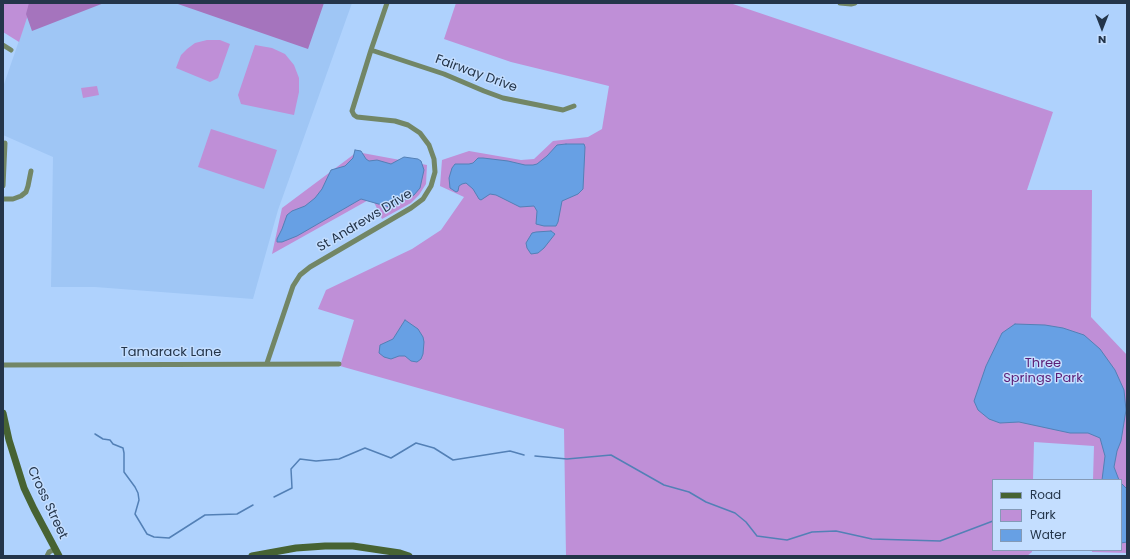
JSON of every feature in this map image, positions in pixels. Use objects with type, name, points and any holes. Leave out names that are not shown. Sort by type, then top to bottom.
[{"type":"main road","name":"Cross Street","points":[[3,413],[9,440],[24,488],[60,556]]},
{"type":"main road","points":[[252,556],[296,548],[353,546],[400,553],[409,556]]},
{"type":"street","name":"St Andrews Drive","points":[[267,363],[293,286],[300,275],[310,267],[411,208],[423,199],[431,186],[435,172],[434,159],[429,145],[420,133],[408,125],[395,121],[357,117],[352,111],[387,3]]},
{"type":"street","points":[[840,3],[855,3]]},
{"type":"street","points":[[3,45],[11,50]]},
{"type":"street","name":"Fairway Drive","points":[[371,50],[444,74],[503,98],[563,110],[574,106]]},
{"type":"street","points":[[3,186],[5,143]]},
{"type":"street","points":[[3,199],[13,199],[26,192],[31,171]]},
{"type":"street","name":"Tamarack Lane","points":[[3,365],[267,363],[339,364]]},
{"type":"street","points":[[47,556],[49,552],[55,549]]},
{"type":"shaded area","points":[[29,3],[104,3],[32,31],[26,14]]},
{"type":"shaded area","points":[[32,3],[352,3],[278,210],[253,299],[95,287],[51,287],[53,157],[3,135],[3,87]]},
{"type":"shaded area","points":[[175,3],[324,3],[308,49]]},
{"type":"green space","points":[[3,3],[32,3],[19,42],[3,32]]},
{"type":"green space","name":"Three Springs Park","points":[[456,3],[730,3],[1053,112],[1027,190],[1092,190],[1091,317],[1127,355],[1127,553],[1092,552],[1122,551],[1122,479],[1093,479],[1094,446],[1034,442],[1033,479],[992,479],[992,551],[1032,551],[1027,556],[566,556],[564,429],[340,366],[354,320],[318,309],[326,290],[412,249],[441,230],[464,197],[440,186],[442,160],[469,151],[521,160],[534,159],[553,141],[588,137],[602,129],[609,86],[511,62],[444,39]]},
{"type":"green space","points":[[207,40],[220,40],[230,44],[218,78],[210,82],[176,68],[181,55],[187,49],[195,43]]},
{"type":"green space","points":[[255,45],[272,48],[285,54],[294,65],[299,78],[299,92],[294,115],[241,104],[238,95]]},
{"type":"green space","points":[[97,86],[99,95],[83,98],[81,88]]},
{"type":"green space","points":[[211,129],[277,150],[264,189],[198,167]]},
{"type":"green space","points":[[357,152],[427,165],[426,184],[419,195],[411,203],[382,219],[372,198],[272,254],[282,208]]},
{"type":"water","points":[[584,144],[583,189],[578,194],[562,201],[556,226],[536,224],[537,211],[534,206],[520,207],[496,195],[490,194],[481,200],[473,189],[466,183],[459,186],[458,191],[456,192],[450,188],[449,178],[455,164],[469,164],[473,163],[478,158],[483,158],[533,165],[537,164],[547,156],[557,145]]},
{"type":"water","points":[[355,150],[361,151],[369,161],[377,160],[391,164],[404,157],[418,159],[421,161],[424,170],[420,188],[414,195],[389,207],[361,199],[297,236],[282,242],[277,242],[287,215],[292,211],[305,206],[315,198],[322,189],[331,170],[345,166],[353,158]]},
{"type":"water","points":[[551,231],[555,234],[544,248],[538,253],[531,254],[526,243],[532,233]]},
{"type":"water","points":[[405,320],[418,329],[423,337],[423,354],[421,359],[417,362],[411,361],[405,356],[399,356],[391,359],[384,357],[379,353],[380,345],[393,339]]},
{"type":"water","points":[[1015,324],[1045,325],[1063,328],[1084,335],[1100,349],[1115,370],[1124,390],[1126,410],[1121,441],[1117,451],[1114,467],[1119,479],[1102,479],[1105,456],[1100,438],[1088,433],[1070,433],[1019,422],[1000,423],[989,419],[978,410],[974,401],[986,366],[1002,333]]},
{"type":"water","points":[[1122,484],[1127,489],[1127,542],[1122,543]]},
{"type":"waterway","points":[[95,434],[103,439],[110,440],[113,444],[123,448],[124,472],[138,493],[139,500],[135,514],[147,534],[154,537],[169,538],[205,515],[237,514],[253,505]]},
{"type":"waterway","points":[[274,497],[292,488],[291,469],[300,459],[316,461],[339,459],[365,448],[391,458],[416,443],[434,448],[453,460],[510,451],[524,455]]},
{"type":"waterway","points":[[535,456],[567,459],[611,455],[664,485],[689,492],[706,502],[735,513],[746,522],[757,536],[787,540],[812,532],[836,531],[872,539],[940,541],[992,521]]}]
